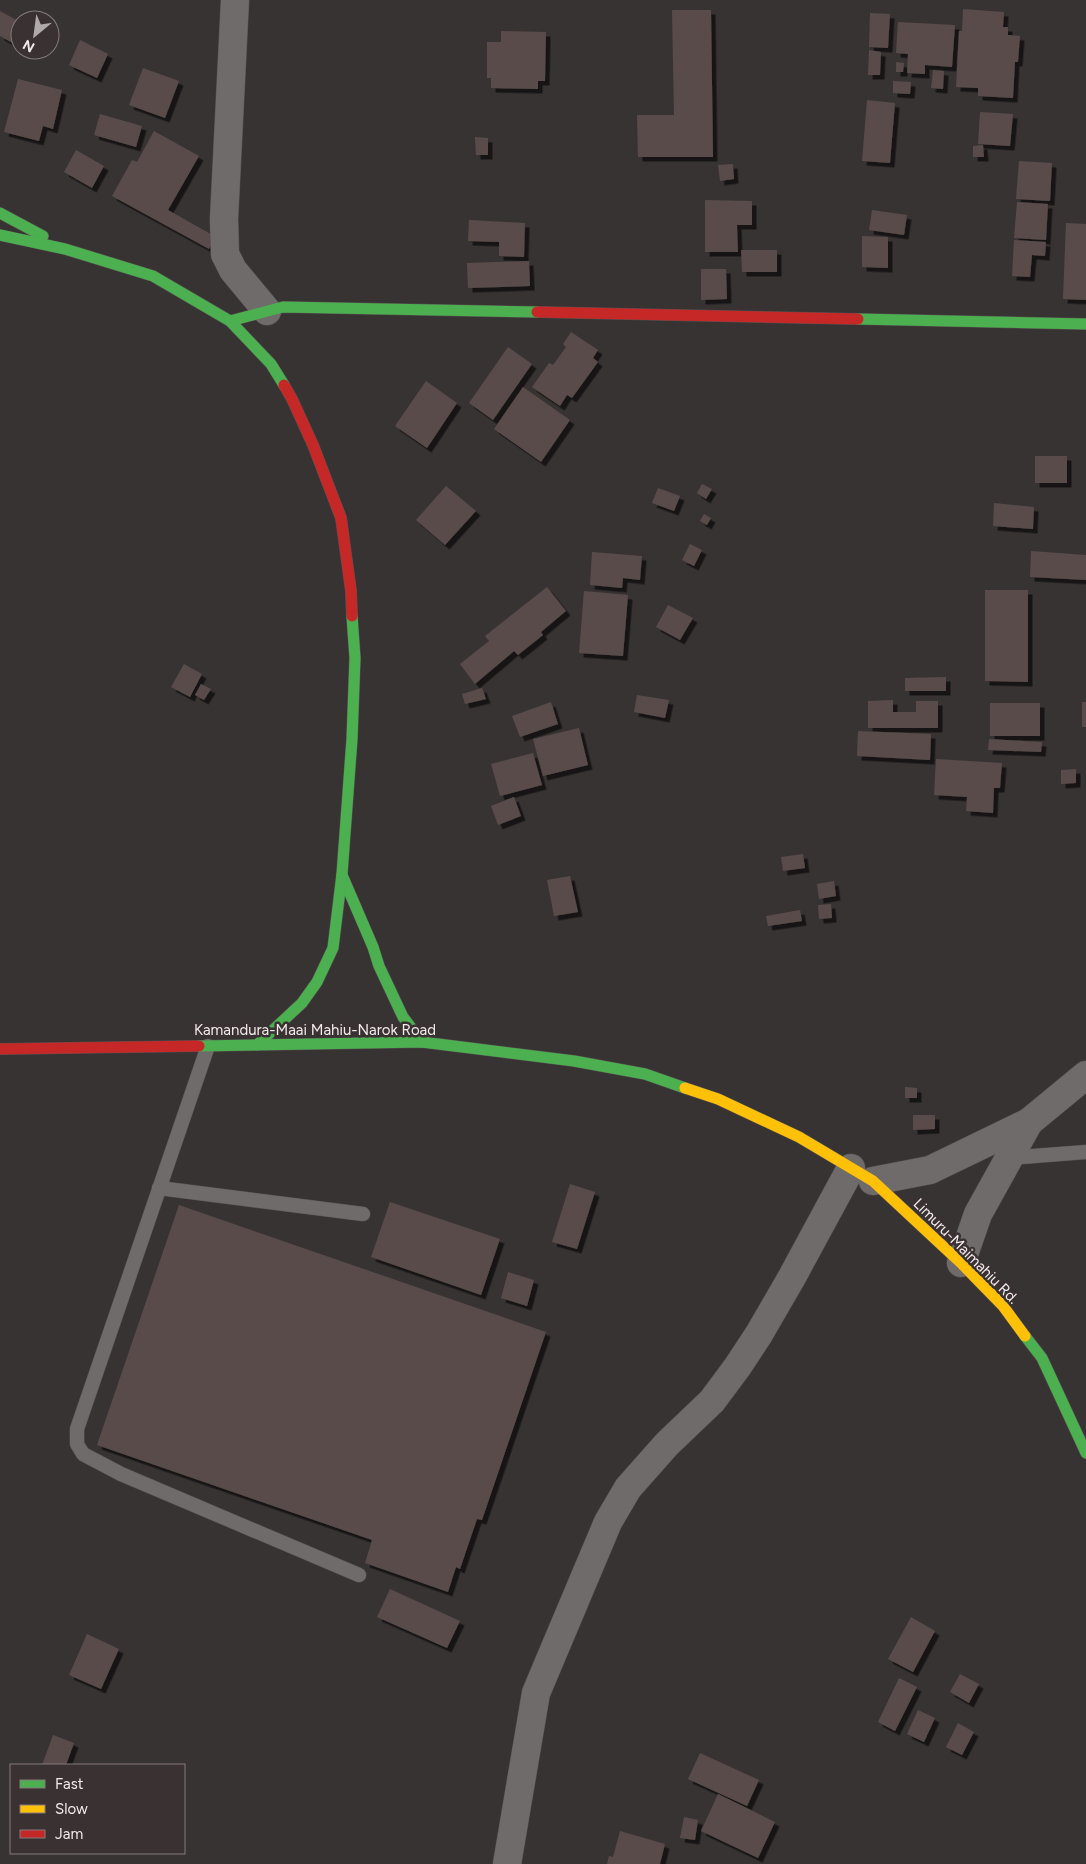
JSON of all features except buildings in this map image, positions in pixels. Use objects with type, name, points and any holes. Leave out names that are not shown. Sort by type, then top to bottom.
[{"type":"main road","points":[[0,213],[65,249]]},
{"type":"main road","points":[[0,235],[65,249],[153,276],[230,321],[272,364],[292,398],[313,445],[341,518],[351,591],[355,658],[352,739],[342,874],[332,948],[316,982],[302,1003],[256,1045]]},
{"type":"main road","points":[[230,321],[266,311],[301,307],[1086,324]]},
{"type":"main road","points":[[342,874],[382,974],[403,1017],[422,1042]]},
{"type":"main road","name":"Kamandura-Maai Mahiu-Narok Road","points":[[0,1049],[422,1042],[574,1061],[645,1074],[718,1099],[799,1137],[862,1174]]},
{"type":"main road","name":"Limuru-Maimahiu Rd.","points":[[862,1174],[962,1263],[1004,1306],[1042,1358],[1086,1454]]},
{"type":"street","points":[[235,0],[224,219],[225,254],[233,270],[266,311]]},
{"type":"street","points":[[507,1864],[536,1693],[608,1522],[628,1488],[667,1444],[712,1401],[738,1366],[783,1293],[862,1174],[930,1170],[1029,1122],[1086,1075]]},
{"type":"street","points":[[962,1263],[978,1214],[1029,1122]]},
{"type":"lane","points":[[208,1046],[77,1429],[77,1444],[83,1454],[121,1474],[358,1576]]},
{"type":"lane","points":[[1008,1158],[1086,1152]]},
{"type":"lane","points":[[159,1188],[363,1214]]},
{"type":"traffic: fast","points":[[0,213],[43,236]]},
{"type":"traffic: fast","points":[[0,235],[65,249],[153,276],[230,321],[271,364],[284,385]]},
{"type":"traffic: fast","points":[[230,321],[283,307],[537,312]]},
{"type":"traffic: fast","points":[[858,319],[1086,324]]},
{"type":"traffic: fast","points":[[257,1045],[302,1003],[317,982],[333,948],[342,874],[352,739],[355,658],[352,616]]},
{"type":"traffic: fast","points":[[342,875],[373,947],[379,966],[403,1017],[422,1042]]},
{"type":"traffic: fast","points":[[199,1046],[422,1042],[574,1061],[645,1074],[685,1088]]},
{"type":"traffic: fast","points":[[1025,1336],[1042,1358],[1086,1453]]},
{"type":"traffic: slow","points":[[685,1088],[718,1099],[799,1137],[873,1181],[961,1263],[1003,1306],[1025,1336]]},
{"type":"traffic: jam","points":[[537,312],[858,319]]},
{"type":"traffic: jam","points":[[284,385],[313,445],[341,518],[351,591],[352,616]]},
{"type":"traffic: jam","points":[[0,1049],[199,1046]]}]
